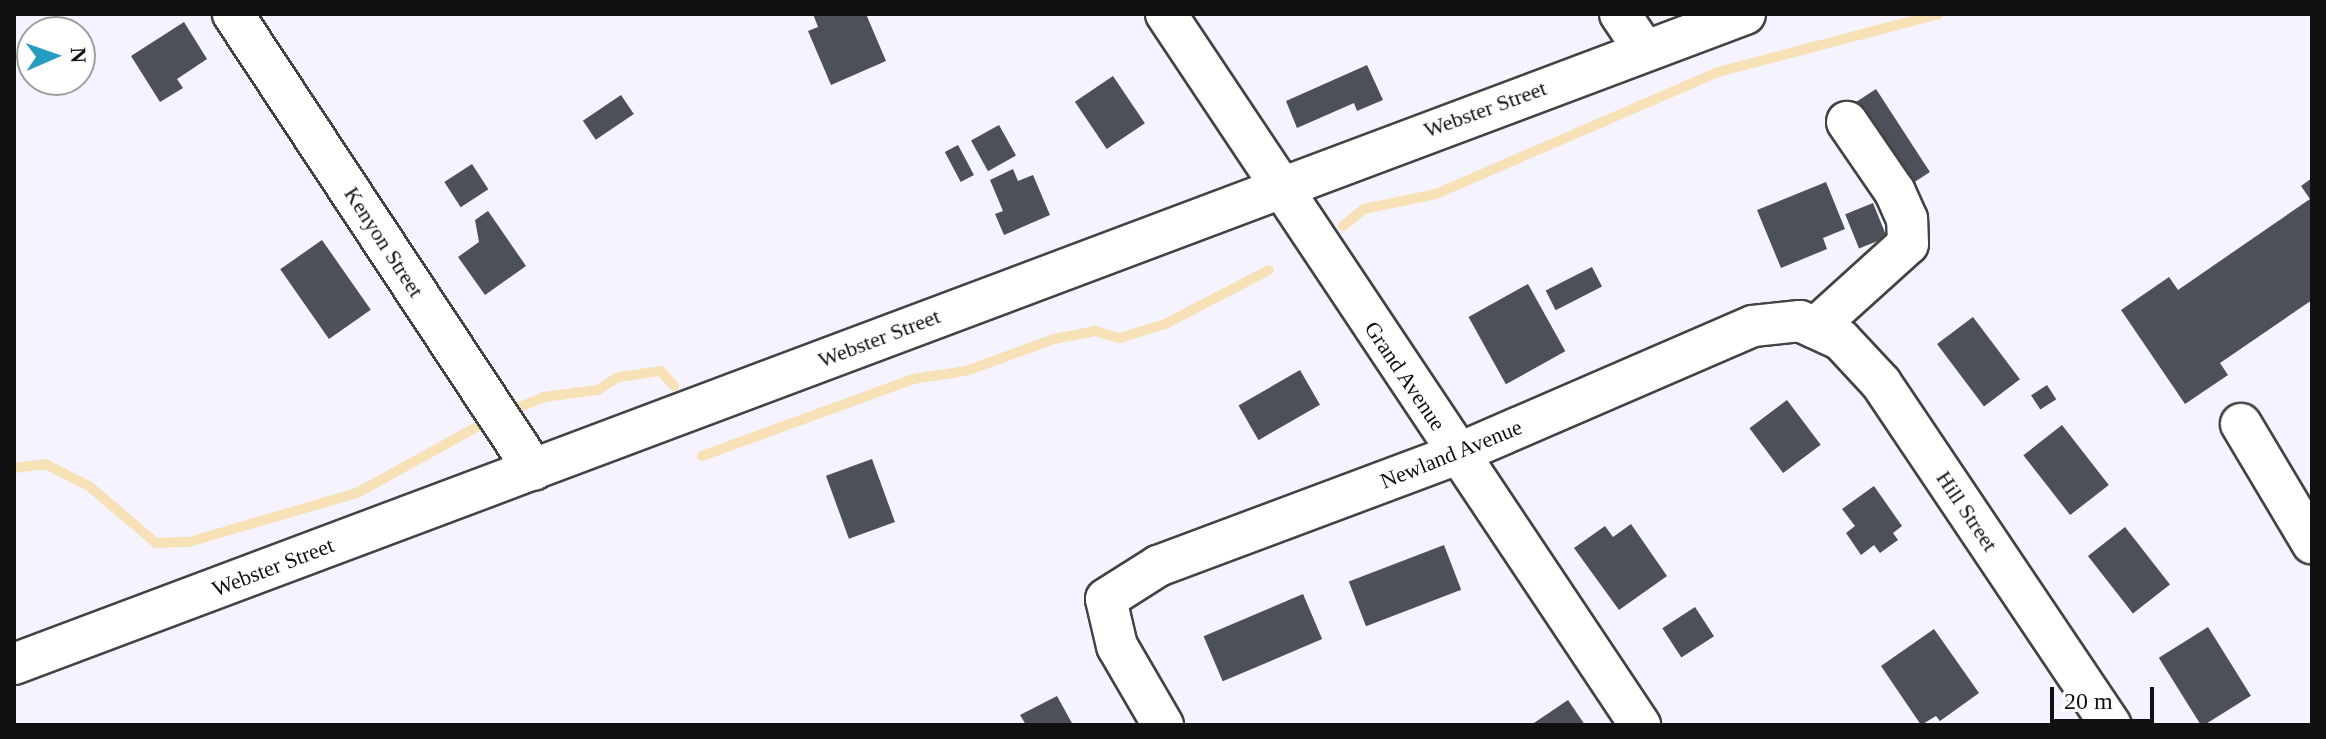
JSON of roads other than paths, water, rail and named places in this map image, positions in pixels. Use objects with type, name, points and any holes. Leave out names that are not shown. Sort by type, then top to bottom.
[{"type":"street","name":"Kenyon Street","points":[[233,14],[534,470]]},
{"type":"street","name":"Grand Avenue","points":[[1166,14],[1640,725]]},
{"type":"street","points":[[1620,14],[1644,50]]},
{"type":"street","name":"Webster Street","points":[[14,664],[534,470],[1278,186],[1745,14]]},
{"type":"street","points":[[1808,325],[1908,244],[1907,219],[1895,192],[1847,122]]},
{"type":"street","name":"Newland Avenue","points":[[1163,725],[1117,646],[1106,599],[1158,566],[1457,454],[1753,326],[1808,325]]},
{"type":"street","name":"Hill Street","points":[[1808,325],[1841,340],[1881,383],[2111,725]]},
{"type":"street","points":[[2241,424],[2312,543]]},
{"type":"waterway","points":[[1343,226],[1364,209],[1436,194],[1718,72],[1939,14]]},
{"type":"waterway","points":[[702,456],[913,379],[966,371],[1054,339],[1095,331],[1120,338],[1165,324],[1269,270]]},
{"type":"waterway","points":[[505,413],[544,397],[598,390],[618,377],[661,371],[674,386]]},
{"type":"waterway","points":[[14,468],[45,464],[89,486],[156,543],[189,542],[357,493],[491,419]]}]
